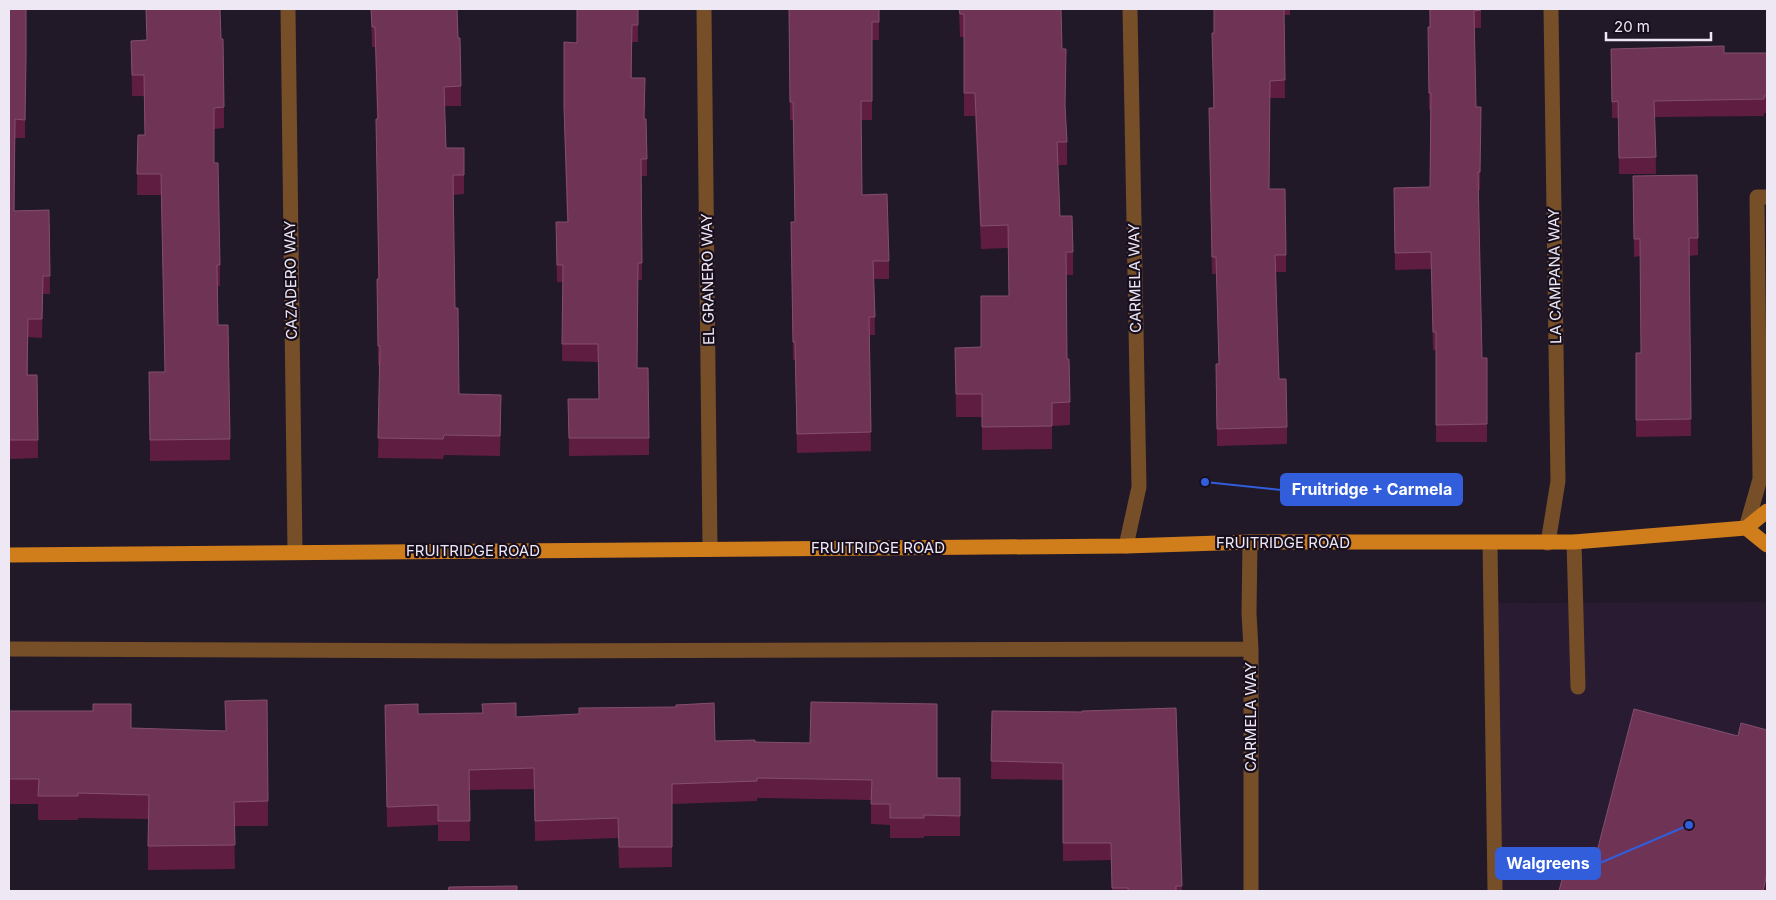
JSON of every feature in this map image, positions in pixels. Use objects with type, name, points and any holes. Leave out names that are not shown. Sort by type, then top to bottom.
[{"type":"main road","points":[[1767,511],[1746,528],[1767,545]]},
{"type":"main road","name":"FRUITRIDGE ROAD","points":[[9,555],[1126,546],[1250,542],[1548,543],[1746,528]]},
{"type":"street","name":"CAZADERO WAY","points":[[288,9],[295,552]]},
{"type":"street","name":"EL GRANERO WAY","points":[[704,9],[710,549]]},
{"type":"street","name":"CARMELA WAY","points":[[1126,546],[1139,487],[1130,9]]},
{"type":"street","name":"LA CAMPANA WAY","points":[[1548,543],[1558,481],[1552,9]]},
{"type":"street","points":[[1746,528],[1760,479],[1757,197],[1767,197]]},
{"type":"street","name":"CARMELA WAY","points":[[1250,542],[1251,891]]},
{"type":"street","points":[[1574,542],[1578,687]]},
{"type":"street","points":[[1490,543],[1495,891]]},
{"type":"street","points":[[9,649],[495,651],[1251,649]]},
{"type":"shaded area","points":[[1767,602],[1767,891],[1495,891],[1491,603]]},
{"type":"building","points":[[9,9],[26,9],[25,120],[15,119],[14,211],[49,210],[50,276],[43,276],[42,319],[28,319],[27,375],[37,375],[38,440],[9,440]]},
{"type":"building","points":[[146,9],[220,9],[221,39],[223,39],[224,107],[214,108],[214,163],[218,163],[220,265],[217,265],[218,325],[228,325],[230,439],[150,440],[149,372],[165,372],[161,174],[137,174],[138,135],[145,135],[144,75],[132,75],[131,41],[147,40]]},
{"type":"building","points":[[371,9],[457,9],[461,86],[444,87],[446,148],[464,148],[464,175],[453,175],[455,308],[458,308],[459,394],[501,395],[500,436],[444,435],[443,439],[378,438],[380,346],[378,346],[377,279],[379,279],[376,119],[378,119],[375,27],[372,27]]},
{"type":"building","points":[[577,9],[638,9],[638,25],[632,25],[631,78],[645,78],[644,119],[646,119],[647,159],[641,159],[642,263],[638,263],[637,368],[648,368],[649,438],[569,438],[568,399],[599,399],[598,344],[562,344],[563,265],[557,265],[556,222],[568,222],[564,42],[577,43]]},
{"type":"building","points":[[789,9],[879,9],[879,22],[872,22],[872,101],[861,101],[862,195],[887,194],[889,261],[873,261],[875,317],[869,317],[871,432],[797,434],[795,342],[793,342],[791,222],[795,222],[793,102],[790,102]]},
{"type":"building","points":[[959,9],[1061,9],[1062,49],[1066,49],[1065,105],[1067,142],[1057,142],[1060,216],[1072,216],[1073,252],[1066,252],[1067,359],[1069,359],[1070,402],[1052,403],[1052,426],[982,427],[982,394],[956,394],[955,348],[981,347],[981,296],[1009,296],[1008,225],[981,226],[975,93],[964,93],[964,14],[960,14]]},
{"type":"building","points":[[1214,9],[1284,9],[1285,80],[1270,81],[1269,189],[1285,189],[1286,255],[1275,255],[1279,379],[1286,379],[1287,427],[1217,429],[1216,364],[1219,364],[1216,257],[1212,257],[1209,108],[1214,108],[1212,33],[1214,33]]},
{"type":"building","points":[[1430,9],[1481,9],[1474,11],[1476,107],[1481,107],[1480,172],[1478,172],[1482,358],[1487,358],[1487,424],[1436,425],[1436,332],[1433,332],[1431,252],[1395,253],[1394,188],[1430,187],[1431,93],[1429,93],[1428,27],[1430,27]]},
{"type":"building","points":[[1724,46],[1724,53],[1767,53],[1767,96],[1764,96],[1764,99],[1654,101],[1656,157],[1619,158],[1618,101],[1612,102],[1611,49]]},
{"type":"building","points":[[1697,175],[1698,238],[1689,238],[1691,419],[1636,420],[1636,353],[1641,353],[1640,239],[1634,239],[1633,176]]},
{"type":"building","points":[[267,700],[268,801],[234,802],[235,845],[148,846],[149,795],[78,793],[78,796],[38,796],[39,779],[9,779],[9,711],[93,711],[93,704],[131,704],[131,728],[226,731],[225,701]]},
{"type":"building","points":[[811,702],[937,704],[937,778],[960,778],[960,816],[924,815],[924,818],[890,818],[890,804],[871,804],[872,780],[757,778],[757,781],[672,784],[672,847],[619,847],[618,818],[535,821],[534,768],[469,770],[470,821],[438,821],[438,805],[387,807],[385,705],[418,704],[418,714],[483,713],[482,704],[516,703],[516,717],[579,714],[579,708],[676,707],[676,705],[714,703],[715,741],[755,740],[755,742],[810,743]]},
{"type":"building","points":[[1176,708],[1182,886],[1176,886],[1176,891],[1128,891],[1128,888],[1112,888],[1111,843],[1063,843],[1063,763],[991,761],[992,711],[1082,712]]},
{"type":"building","points":[[1634,709],[1738,736],[1741,723],[1767,730],[1767,874],[1763,891],[1559,891],[1569,853],[1595,859]]},
{"type":"building","points":[[517,886],[517,891],[448,891],[449,887]]},
{"type":"place","name":"Fruitridge + Carmela","points":[[1205,482]]},
{"type":"place","name":"Walgreens","points":[[1689,825]]}]
